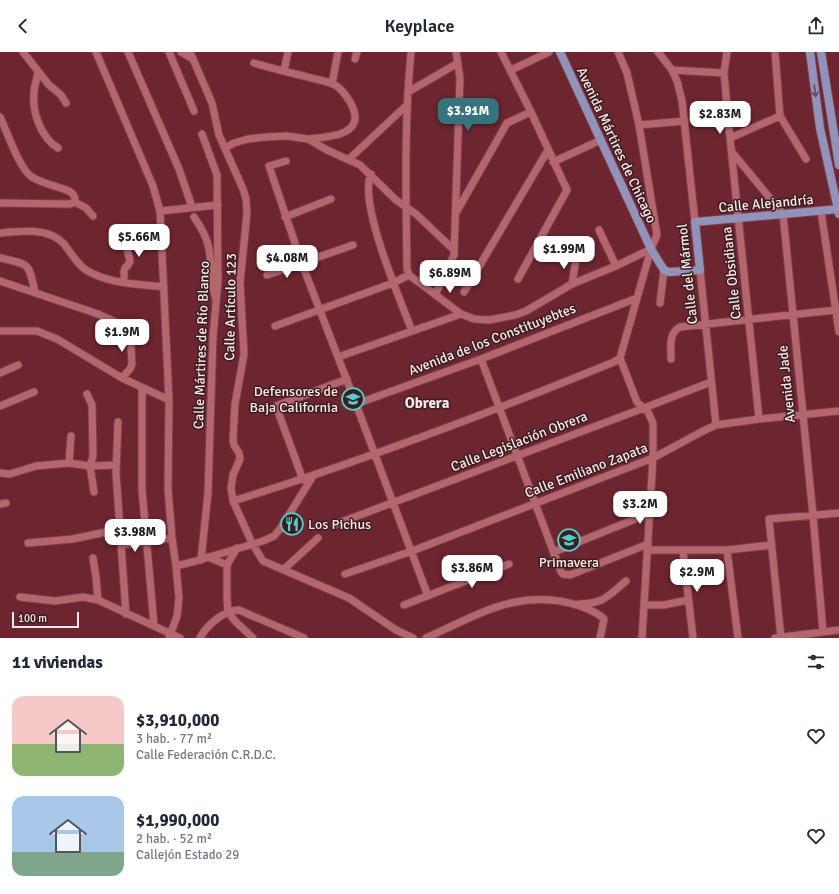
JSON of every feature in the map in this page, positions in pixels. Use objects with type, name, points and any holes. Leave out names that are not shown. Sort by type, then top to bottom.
[{"type":"main road","name":"Avenida Mártires de Chicago","points":[[560,52],[651,249],[664,270]]},
{"type":"main road","points":[[810,52],[820,128],[838,211]]},
{"type":"main road","points":[[821,52],[839,165]]},
{"type":"main road","name":"Calle Alejandría","points":[[695,222],[821,211],[838,211]]},
{"type":"main road","name":"Calle del Mármol","points":[[695,222],[700,270]]},
{"type":"main road","points":[[664,270],[669,272],[700,270]]},
{"type":"street","points":[[23,52],[38,72],[49,85],[61,95],[66,103]]},
{"type":"street","points":[[128,52],[178,169],[192,207]]},
{"type":"street","points":[[170,52],[194,111]]},
{"type":"street","points":[[181,52],[193,60]]},
{"type":"street","name":"Calle Artículo 123","points":[[190,52],[212,103],[219,134],[246,199],[247,213],[240,283],[244,354],[235,404],[233,440],[240,459],[233,475],[231,488],[233,501],[252,543],[263,561],[319,584],[348,598],[396,630],[413,638]]},
{"type":"street","points":[[284,71],[288,52]]},
{"type":"street","points":[[332,84],[338,52]]},
{"type":"street","points":[[411,52],[407,105],[406,207],[407,269],[409,275],[461,314],[482,320],[490,320],[515,315],[538,304],[572,284],[616,266],[651,249]]},
{"type":"street","points":[[435,295],[453,259],[454,250],[460,78],[456,52]]},
{"type":"street","points":[[501,52],[510,67],[566,188],[566,193],[518,279]]},
{"type":"street","points":[[507,52],[510,67]]},
{"type":"street","points":[[510,67],[549,52]]},
{"type":"street","points":[[618,52],[627,72],[639,125],[657,235],[651,249],[620,358],[637,402],[644,408],[653,423],[653,458],[642,638]]},
{"type":"street","name":"Calle del Mármol","points":[[658,52],[672,70],[677,81],[682,101],[695,222]]},
{"type":"street","name":"Calle Obsidiana","points":[[727,52],[724,73],[759,419]]},
{"type":"street","points":[[775,52],[780,116],[806,159]]},
{"type":"street","points":[[98,53],[153,186],[160,211],[169,400],[168,489],[179,606],[170,636]]},
{"type":"street","points":[[226,148],[234,143],[248,139],[266,137],[287,136],[308,139],[331,137],[342,134],[355,122],[356,116],[351,104],[344,94],[332,84],[254,63]]},
{"type":"street","points":[[408,92],[458,63]]},
{"type":"street","points":[[672,70],[724,73]]},
{"type":"street","points":[[38,72],[34,93],[36,111],[47,140],[58,148]]},
{"type":"street","points":[[349,159],[407,105]]},
{"type":"street","points":[[456,212],[507,123],[531,112]]},
{"type":"street","points":[[730,138],[780,116]]},
{"type":"street","points":[[0,117],[18,158],[28,174],[38,180],[69,191],[73,194],[75,202]]},
{"type":"street","points":[[639,125],[685,121]]},
{"type":"street","name":"Calle Mártires de Río Blanco","points":[[202,134],[217,175],[218,205],[218,287],[213,337],[208,493],[204,558]]},
{"type":"street","points":[[308,139],[327,150],[360,165],[396,200],[416,214],[454,250]]},
{"type":"street","points":[[553,162],[600,140]]},
{"type":"street","points":[[464,292],[548,150]]},
{"type":"street","points":[[732,152],[783,214]]},
{"type":"street","points":[[286,161],[269,166],[285,217],[428,596]]},
{"type":"street","points":[[370,174],[367,188],[376,234],[412,331]]},
{"type":"street","points":[[285,217],[331,199]]},
{"type":"street","points":[[0,203],[70,204],[75,202],[86,208],[93,216]]},
{"type":"street","points":[[160,211],[218,205]]},
{"type":"street","points":[[821,211],[839,332]]},
{"type":"street","name":"Avenida Jade","points":[[783,214],[823,632]]},
{"type":"street","points":[[194,217],[206,238],[209,249],[212,288],[216,301]]},
{"type":"street","points":[[599,230],[616,266]]},
{"type":"street","points":[[0,233],[17,231],[44,233],[53,236],[63,243],[84,269],[108,280],[164,287]]},
{"type":"street","points":[[124,235],[130,260],[124,271],[124,282]]},
{"type":"street","points":[[267,275],[353,245]]},
{"type":"street","points":[[0,258],[22,263],[27,266],[35,292]]},
{"type":"street","points":[[572,284],[576,259]]},
{"type":"street","points":[[660,303],[664,270]]},
{"type":"street","name":"Calle del Mármol","points":[[700,270],[716,425]]},
{"type":"street","points":[[275,326],[393,283],[409,275]]},
{"type":"street","points":[[0,281],[98,314],[128,328],[130,331],[132,364],[122,378]]},
{"type":"street","name":"Avenida de los Constituyebtes","points":[[356,404],[481,359],[637,298]]},
{"type":"street","points":[[671,359],[671,335],[680,327],[836,310]]},
{"type":"street","points":[[338,357],[461,314]]},
{"type":"street","points":[[0,330],[37,331],[57,340],[122,378],[169,400]]},
{"type":"street","points":[[233,501],[303,480],[499,409],[614,362],[620,358]]},
{"type":"street","points":[[481,359],[516,456],[561,572],[566,575],[648,547],[683,550],[728,550],[772,545]]},
{"type":"street","points":[[0,373],[18,365]]},
{"type":"street","points":[[303,480],[276,406],[347,379]]},
{"type":"street","name":"Calle Legislación Obrera","points":[[336,524],[711,382]]},
{"type":"street","points":[[142,388],[142,490],[154,625]]},
{"type":"street","points":[[0,406],[34,392]]},
{"type":"street","points":[[87,394],[92,405],[93,456],[90,466],[94,492]]},
{"type":"street","name":"Calle Emiliano Zapata","points":[[345,574],[412,551],[653,458],[716,425],[839,411]]},
{"type":"street","points":[[118,422],[116,465],[126,614]]},
{"type":"street","points":[[69,464],[71,436]]},
{"type":"street","points":[[0,473],[10,474],[36,466],[69,464],[90,466],[116,465]]},
{"type":"street","points":[[176,566],[274,536],[280,529],[312,476]]},
{"type":"street","points":[[554,552],[650,513]]},
{"type":"street","points":[[839,513],[770,519],[779,638],[839,630]]},
{"type":"street","points":[[28,543],[72,539],[120,529]]},
{"type":"street","points":[[121,545],[172,538]]},
{"type":"street","points":[[283,570],[318,538]]},
{"type":"street","points":[[237,548],[227,565],[226,598],[228,612],[253,638]]},
{"type":"street","points":[[683,550],[693,638]]},
{"type":"street","points":[[728,550],[738,638]]},
{"type":"street","points":[[92,558],[96,576],[98,600]]},
{"type":"street","points":[[204,558],[227,565]]},
{"type":"street","points":[[404,605],[509,564]]},
{"type":"street","points":[[574,604],[592,604],[603,600],[626,581]]},
{"type":"street","points":[[20,596],[54,601],[83,597],[98,600],[126,614],[154,625],[170,636],[180,638]]},
{"type":"street","points":[[426,638],[496,606],[529,599],[554,600],[574,604],[588,609],[603,618],[600,638]]},
{"type":"street","points":[[644,605],[664,605],[688,600]]},
{"type":"street","points":[[200,638],[207,629],[228,612],[235,610],[242,611],[304,638]]},
{"type":"place","name":"Defensores de Baja California","points":[[353,399]]},
{"type":"place","name":"Los Pichus","points":[[292,524]]},
{"type":"place","name":"Primavera","points":[[569,540]]},
{"type":"district","name":"Obrera","points":[[427,403]]}]
